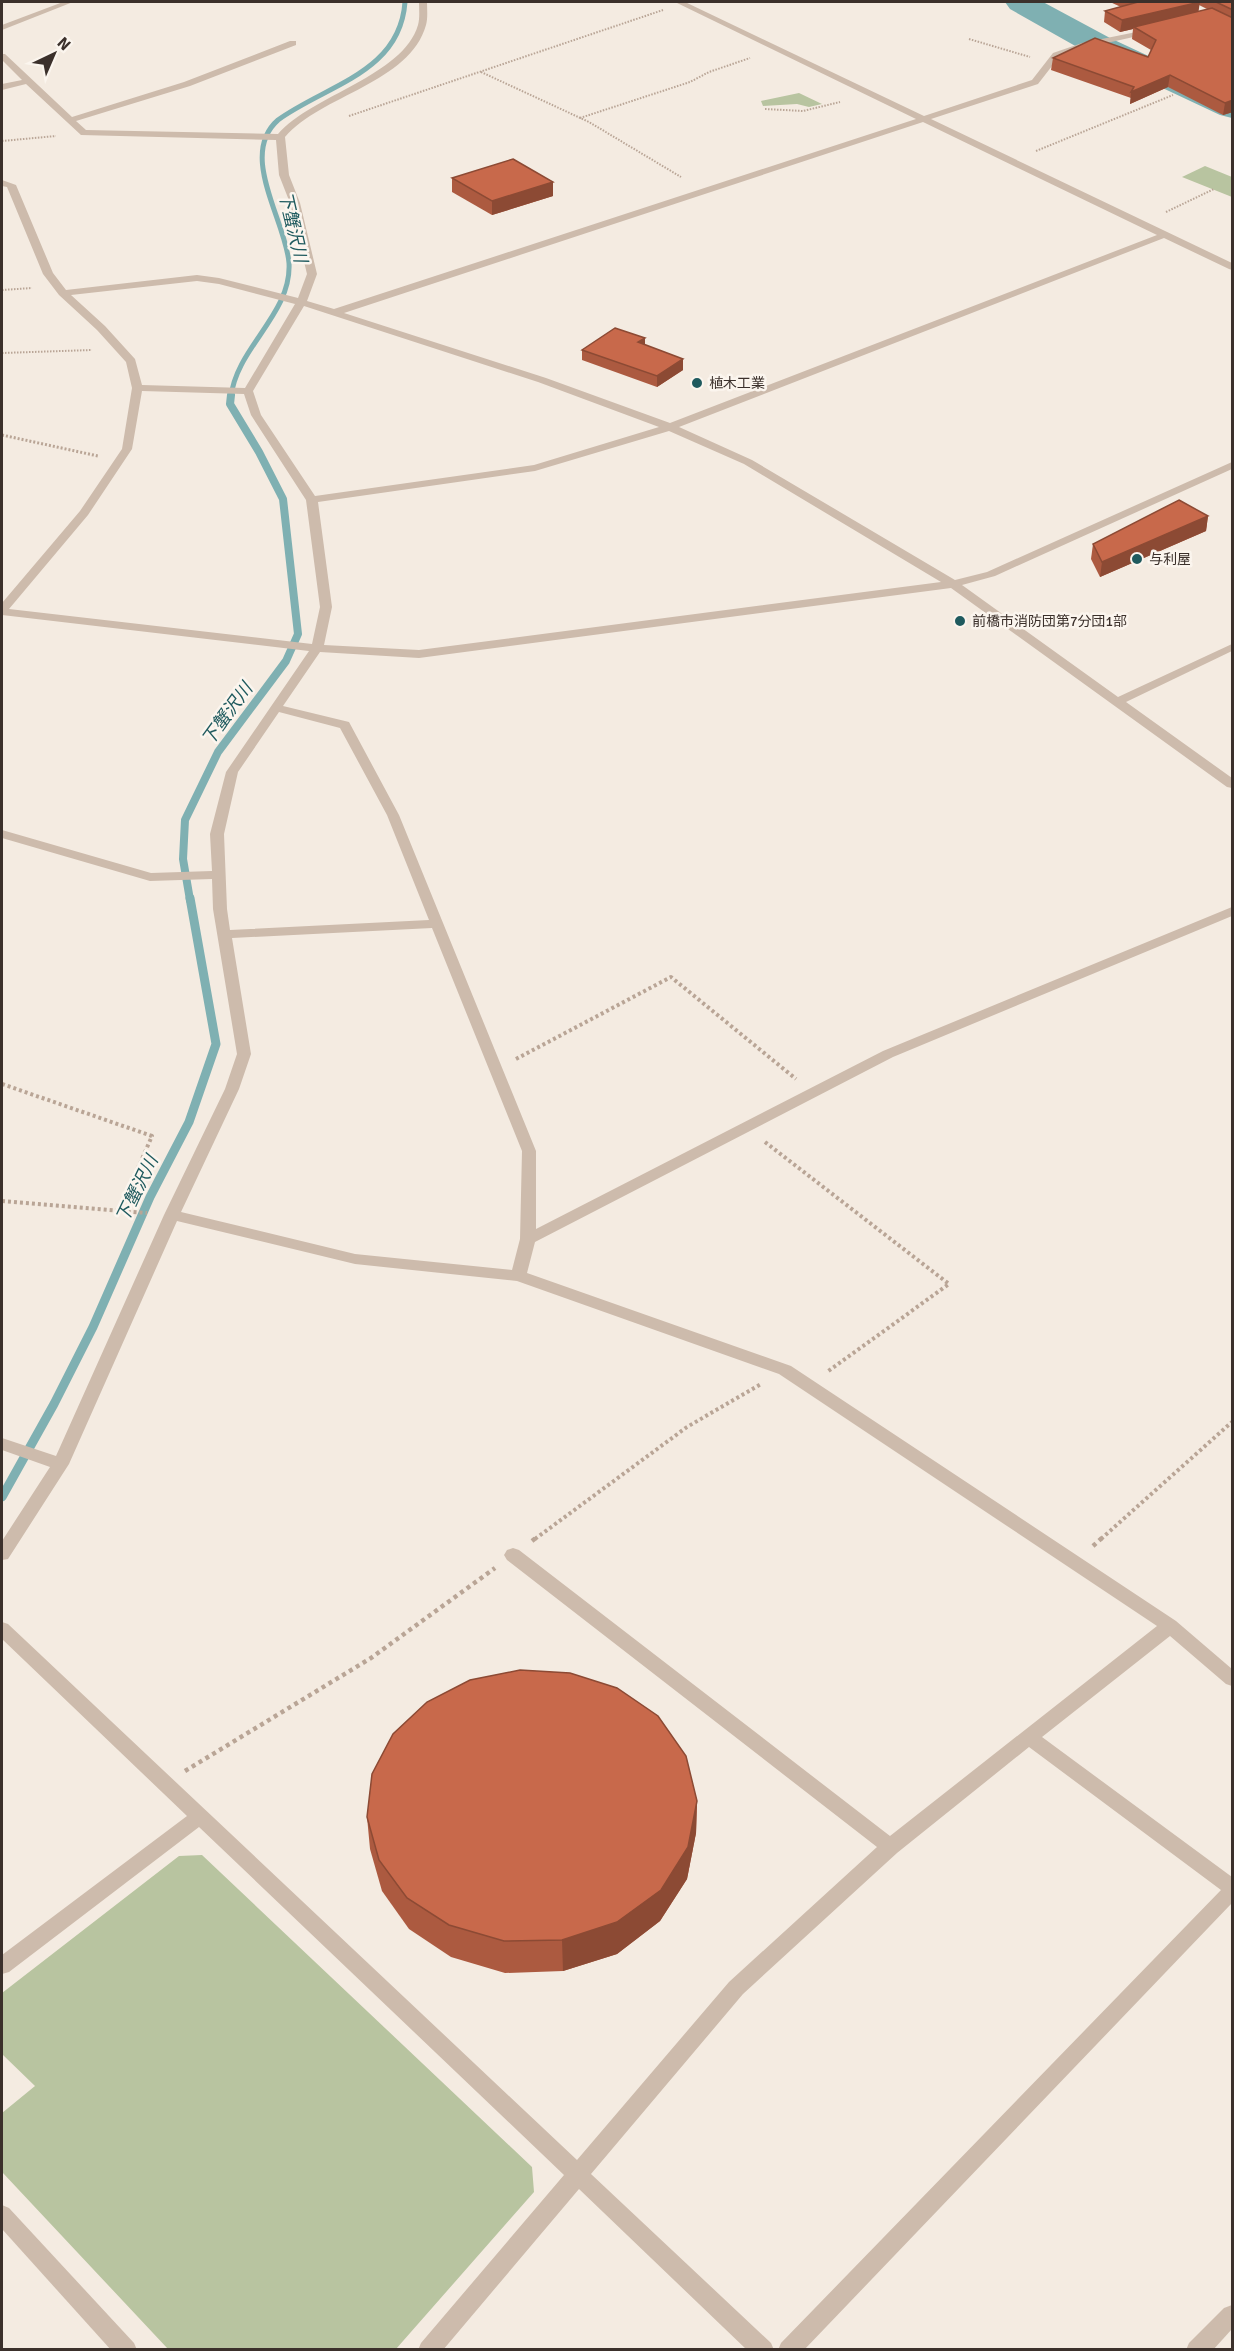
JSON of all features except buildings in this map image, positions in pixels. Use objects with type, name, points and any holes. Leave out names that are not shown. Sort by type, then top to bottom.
[{"type":"street","points":[[2,28],[69,2]]},
{"type":"street","points":[[2,56],[84,133],[280,137],[293,123],[374,79],[402,56],[418,34],[424,11],[423,2]]},
{"type":"street","points":[[681,3],[1233,267]]},
{"type":"street","points":[[333,313],[1035,82],[1056,55],[1082,46],[1159,28]]},
{"type":"street","points":[[70,120],[187,84],[292,43]]},
{"type":"street","points":[[2,87],[27,81]]},
{"type":"street","points":[[2,1554],[61,1464],[231,1089],[244,1054],[220,909],[217,834],[232,772],[317,648],[326,607],[312,500],[256,415],[248,391],[301,302],[312,274],[295,203],[284,175],[280,137]]},
{"type":"street","points":[[2,183],[11,185],[48,274],[60,290],[131,361],[137,388],[127,449],[84,513],[2,611]]},
{"type":"street","points":[[312,500],[535,468],[670,427],[1164,235]]},
{"type":"street","points":[[60,290],[197,278],[219,280],[301,302],[542,380],[670,427],[748,462],[954,584],[1233,784]]},
{"type":"street","points":[[137,388],[248,391]]},
{"type":"street","points":[[2,611],[317,648],[419,654],[954,584],[991,574],[1233,465]]},
{"type":"street","points":[[1119,701],[1233,647]]},
{"type":"street","points":[[276,708],[345,725],[393,815],[529,1150],[528,1239],[518,1275]]},
{"type":"street","points":[[2,834],[150,877],[219,875]]},
{"type":"street","points":[[528,1239],[888,1054],[1233,911]]},
{"type":"street","points":[[224,934],[437,924]]},
{"type":"street","points":[[172,1215],[355,1259],[518,1275],[785,1370],[1170,1626],[1233,1679]]},
{"type":"street","points":[[2,1446],[61,1464]]},
{"type":"street","points":[[513,1555],[890,1847]]},
{"type":"street","points":[[429,2349],[736,1988],[890,1847],[1170,1626]]},
{"type":"street","points":[[2,1629],[764,2349]]},
{"type":"street","points":[[789,2349],[1233,1889],[1029,1737]]},
{"type":"street","points":[[2,1966],[200,1817]]},
{"type":"street","points":[[2,2215],[126,2349]]},
{"type":"street","points":[[1197,2349],[1233,2315]]},
{"type":"path","points":[[341,118],[681,3]]},
{"type":"path","points":[[969,39],[1026,57],[1051,61]]},
{"type":"path","points":[[580,118],[690,82],[709,72],[776,49]]},
{"type":"path","points":[[480,72],[580,118],[704,191]]},
{"type":"path","points":[[765,109],[802,111],[870,94]]},
{"type":"path","points":[[1010,162],[1173,95]]},
{"type":"path","points":[[2,141],[84,133]]},
{"type":"path","points":[[1141,224],[1214,189]]},
{"type":"path","points":[[2,290],[60,290]]},
{"type":"path","points":[[2,353],[120,349]]},
{"type":"path","points":[[2,435],[119,460]]},
{"type":"path","points":[[497,1070],[671,976],[813,1092]]},
{"type":"path","points":[[2,1084],[152,1136],[119,1210]]},
{"type":"path","points":[[745,1127],[949,1284],[808,1385]]},
{"type":"path","points":[[2,1201],[172,1215]]},
{"type":"path","points":[[165,1783],[371,1658],[687,1427],[785,1370]]},
{"type":"path","points":[[1074,1563],[1233,1422]]},
{"type":"green space","points":[[799,93],[822,104],[809,107],[797,104],[763,106],[761,101]]},
{"type":"green space","points":[[1205,166],[1232,177],[1232,197],[1182,177]]},
{"type":"green space","points":[[202,1855],[532,2167],[534,2192],[396,2349],[168,2349],[2,2172],[2,2113],[35,2086],[2,2054],[2,1993],[179,1856]]},
{"type":"waterway","name":"下蟹沢川","points":[[231,397],[235,379],[282,299],[288,281],[289,263],[286,246],[263,170],[262,151],[267,134],[278,120],[358,74],[375,61],[390,45],[400,26],[405,2]]},
{"type":"waterway","points":[[1021,2],[1072,32],[1232,108]]},
{"type":"waterway","name":"下蟹沢川","points":[[190,900],[183,859],[185,820],[218,752],[286,661],[298,634],[283,499],[259,452],[230,404],[231,395]]},
{"type":"waterway","name":"下蟹沢川","points":[[2,1497],[54,1404],[93,1327],[150,1197],[189,1122],[216,1044],[190,898]]},
{"type":"place","name":"植木工業","points":[[697,383]]},
{"type":"place","name":"与利屋","points":[[1137,559]]},
{"type":"place","name":"前橋市消防団第7分団1部","points":[[960,621]]}]
